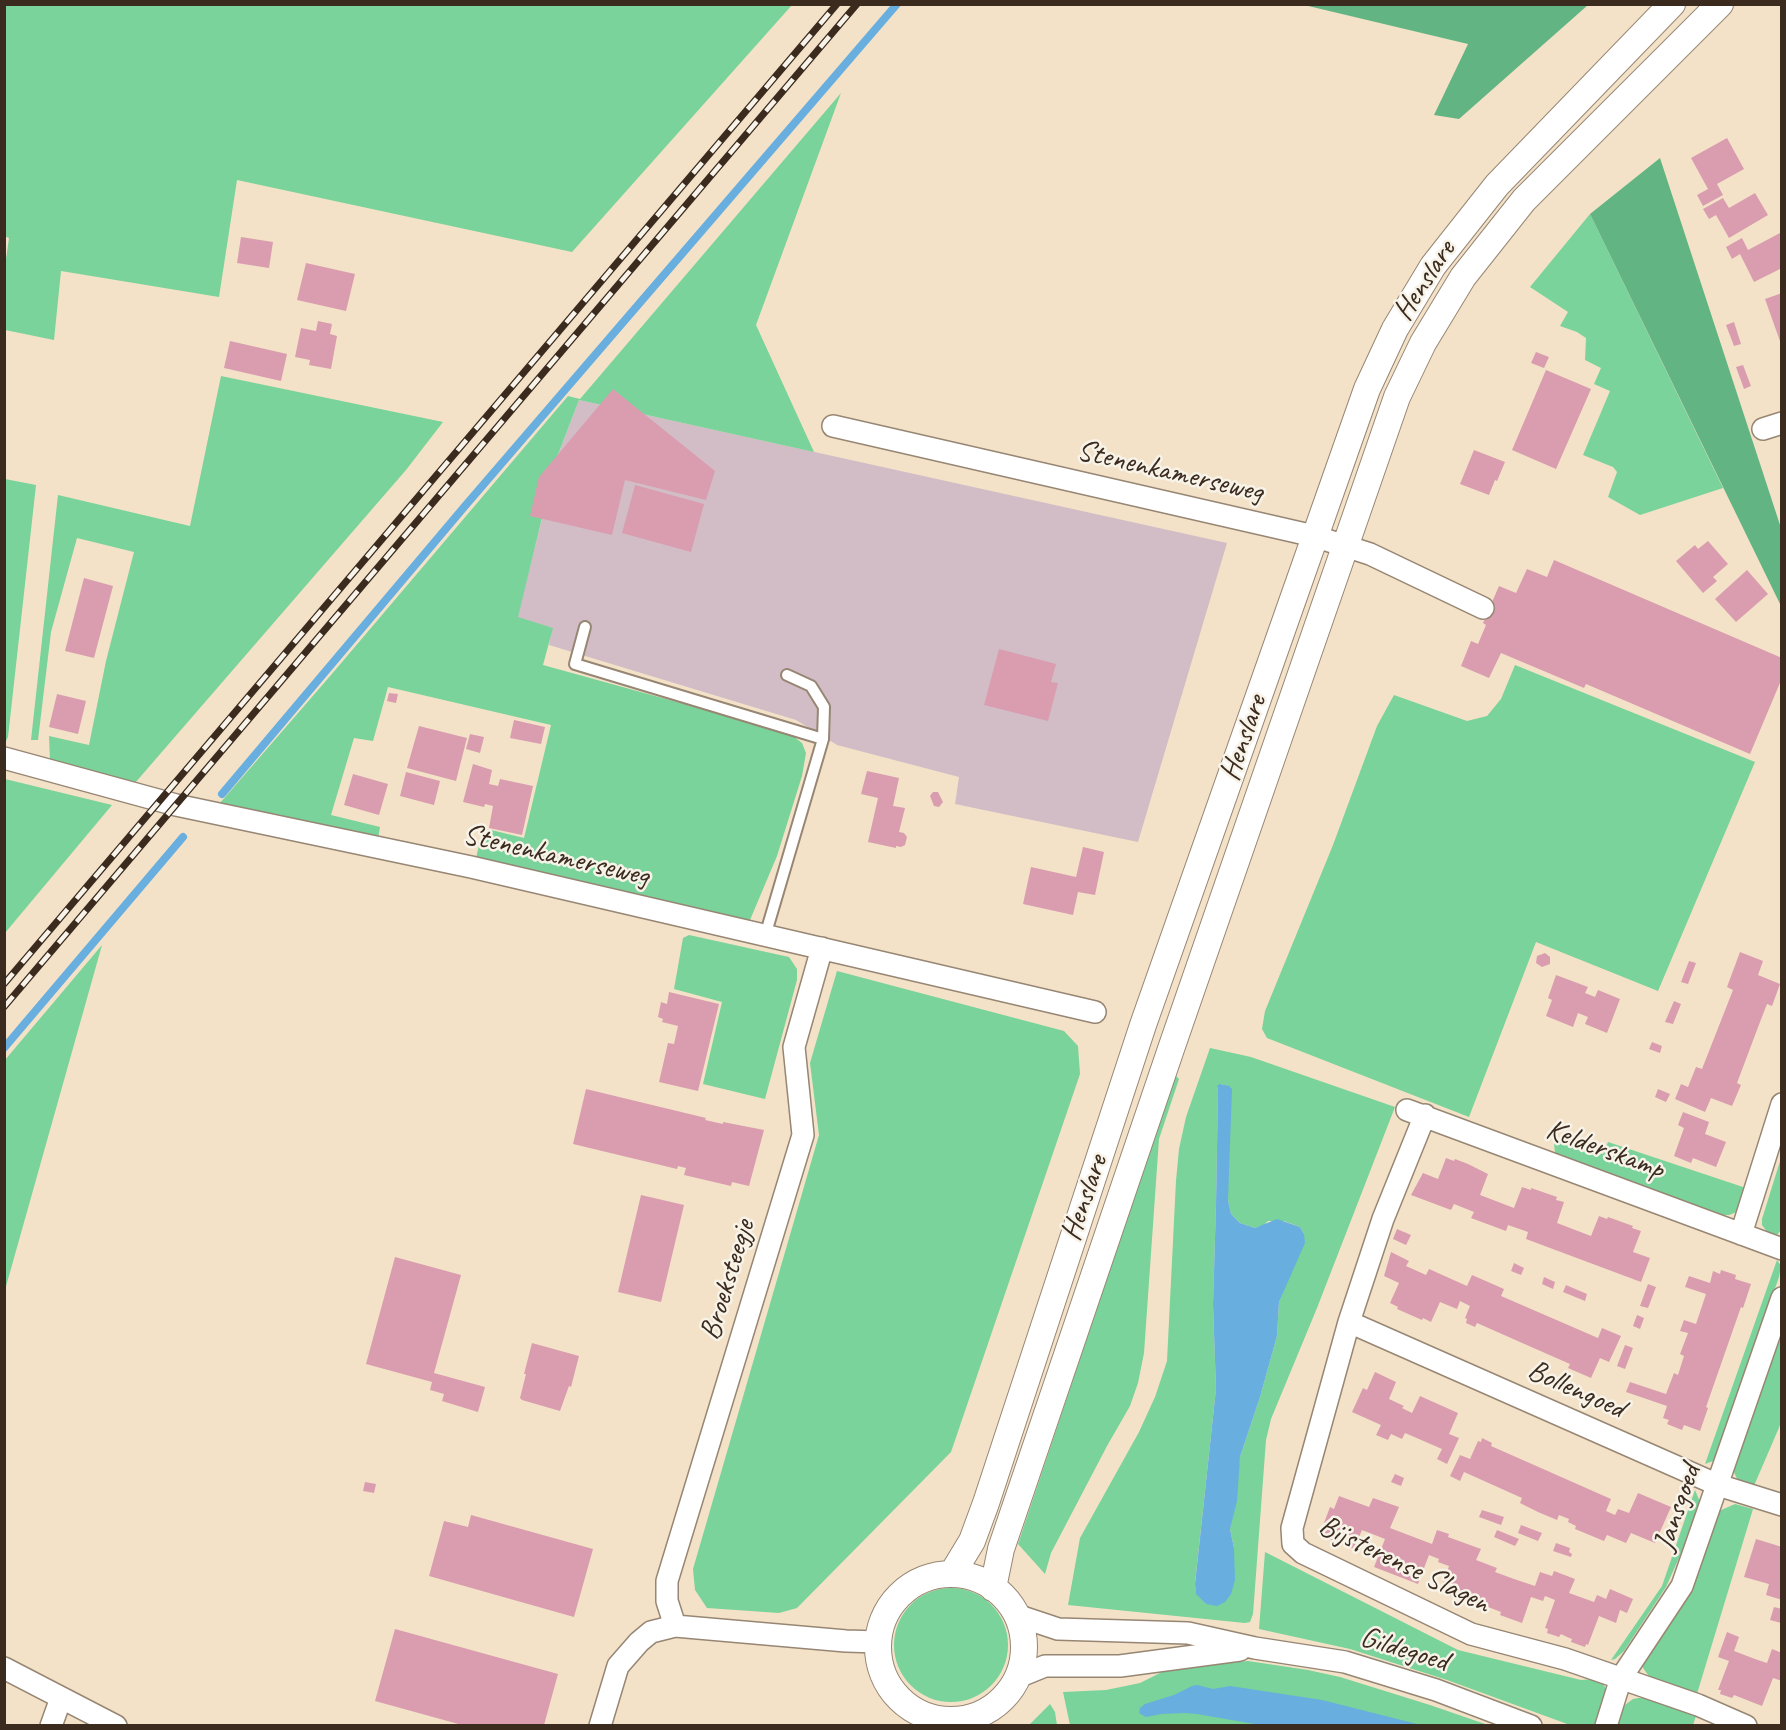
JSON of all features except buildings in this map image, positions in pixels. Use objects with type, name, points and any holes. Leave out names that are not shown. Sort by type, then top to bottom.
[{"type":"street","name":"Henslare","points":[[952,1574],[972,1541],[986,1503],[1143,1024],[1367,389],[1395,329],[1433,266],[1497,185],[1672,4]]},
{"type":"street","name":"Henslare","points":[[993,1588],[1001,1550],[1016,1505],[1397,397],[1423,343],[1462,277],[1524,200],[1720,4]]},
{"type":"street","name":"Stenenkamerseweg","points":[[832,426],[1314,536],[1370,554],[1484,608]]},
{"type":"street","name":"Stenenkamerseweg","points":[[4,758],[176,805],[471,867],[1095,1012]]},
{"type":"street","name":"Broeksteegje","points":[[675,1626],[667,1601],[667,1581],[803,1135],[794,1047],[822,948]]},
{"type":"street","points":[[1741,1234],[1782,1104]]},
{"type":"street","name":"Kelderskamp","points":[[1416,1112],[1782,1249]]},
{"type":"street","name":"Bijsterense Slagen","points":[[1416,1112],[1349,1322],[1292,1528],[1293,1544],[1303,1553],[1471,1634],[1565,1659],[1698,1705],[1746,1725]]},
{"type":"street","name":"Jansgoed","points":[[1606,1725],[1621,1678],[1682,1586],[1782,1298]]},
{"type":"street","name":"Bollengoed","points":[[1349,1322],[1718,1485],[1782,1505]]},
{"type":"street","points":[[952,1574],[966,1576],[993,1588],[1002,1595],[1016,1615],[1023,1637],[1024,1649],[1018,1677],[1011,1689],[995,1705],[977,1716],[963,1722],[928,1721],[896,1696],[885,1680],[879,1662],[878,1642],[885,1616],[901,1594],[924,1579],[952,1574]]},
{"type":"street","name":"Gildegoed","points":[[1016,1615],[1058,1629],[1188,1633],[1255,1648],[1345,1662],[1436,1690],[1531,1725]]},
{"type":"street","points":[[600,1725],[618,1666],[651,1632],[675,1626],[878,1642]]},
{"type":"street","name":"Gildegoed","points":[[1018,1677],[1045,1666],[1120,1666],[1255,1648]]},
{"type":"street","points":[[4,1668],[116,1725]]},
{"type":"street","points":[[51,1725],[61,1698]]},
{"type":"lane","points":[[585,627],[575,664],[823,739]]},
{"type":"lane","points":[[765,936],[823,739],[824,707],[811,686],[787,675]]},
{"type":"shaded area","points":[[579,400],[1227,543],[1138,842],[955,804],[959,777],[837,745],[796,720],[549,645],[552,628],[517,618],[558,455]]},
{"type":"green space","points":[[5,4],[792,5],[572,252],[237,180],[219,297],[61,271],[54,340],[5,330],[4,273],[9,238],[4,236]]},
{"type":"green space","points":[[1588,4],[1459,119],[1434,115],[1468,44],[1304,5]]},
{"type":"green space","points":[[841,93],[756,325],[814,452],[579,400],[556,460],[518,617],[553,628],[543,665],[789,733],[802,743],[806,753],[802,776],[777,856],[750,920],[476,858],[483,828],[524,838],[551,725],[388,687],[373,741],[354,738],[331,815],[380,827],[378,839],[220,803],[568,396],[580,399]]},
{"type":"green space","points":[[1660,158],[1781,528],[1781,606],[1590,214]]},
{"type":"green space","points":[[1590,214],[1723,488],[1640,515],[1608,497],[1617,472],[1613,467],[1583,455],[1610,391],[1594,384],[1601,368],[1585,360],[1586,338],[1560,326],[1568,312],[1530,287]]},
{"type":"green space","points":[[221,376],[443,422],[406,470],[135,783],[50,761],[49,736],[89,745],[106,661],[134,552],[77,538],[51,632],[38,740],[31,740],[58,495],[190,526]]},
{"type":"green space","points":[[5,479],[36,485],[8,737],[5,743]]},
{"type":"green space","points":[[1515,665],[1755,762],[1658,991],[1536,942],[1469,1117],[1267,1038],[1262,1029],[1265,1011],[1333,845],[1377,726],[1394,695],[1467,721],[1487,716],[1501,699]]},
{"type":"green space","points":[[4,779],[112,805],[5,933]]},
{"type":"green space","points":[[689,935],[789,957],[797,969],[797,980],[765,1099],[703,1084],[722,1002],[674,989],[683,938]]},
{"type":"green space","points":[[102,945],[5,1290],[5,1060]]},
{"type":"green space","points":[[837,971],[1064,1031],[1078,1046],[1080,1074],[951,1452],[797,1608],[779,1613],[707,1608],[695,1590],[693,1569],[819,1135],[810,1063]]},
{"type":"green space","points":[[1210,1048],[1251,1057],[1395,1107],[1271,1419],[1266,1440],[1253,1614],[1250,1622],[1245,1623],[1068,1605],[1080,1538],[1139,1432],[1155,1397],[1167,1361],[1176,1181],[1179,1149],[1186,1117]],"holes":[[[1223,1084],[1228,1200],[1231,1214],[1240,1223],[1255,1228],[1268,1221],[1284,1221],[1300,1227],[1304,1234],[1279,1302],[1277,1336],[1240,1457],[1230,1529],[1234,1548],[1206,1604],[1196,1593],[1195,1583],[1216,1389],[1213,1304],[1217,1087]]]},
{"type":"green space","points":[[1175,1075],[1179,1079],[1159,1139],[1144,1353],[1138,1383],[1130,1406],[1051,1553],[1045,1574],[1018,1544]]},
{"type":"green space","points":[[1559,1139],[1603,1154],[1608,1142],[1752,1190],[1742,1210],[1729,1215],[1721,1215],[1555,1153],[1554,1143],[1557,1144]]},
{"type":"green space","points":[[1781,1158],[1781,1230],[1777,1235],[1768,1233],[1762,1225],[1762,1219]]},
{"type":"green space","points":[[1777,1260],[1781,1266],[1779,1277],[1718,1453],[1713,1461],[1705,1464]]},
{"type":"green space","points":[[1781,1323],[1781,1423],[1753,1488],[1739,1483],[1732,1468]]},
{"type":"green space","points":[[1695,1490],[1700,1502],[1696,1520],[1666,1587],[1624,1651],[1611,1660],[1662,1586]]},
{"type":"green space","points":[[1735,1504],[1753,1509],[1696,1697],[1651,1679],[1643,1668],[1643,1661],[1719,1511]]},
{"type":"green space","points":[[1265,1552],[1458,1650],[1581,1680],[1601,1680],[1606,1689],[1606,1701],[1602,1713],[1593,1726],[1570,1725],[1447,1680],[1350,1649],[1259,1629]]},
{"type":"green space","points":[[951,1588],[973,1593],[991,1605],[1003,1623],[1008,1645],[1003,1667],[991,1685],[973,1697],[951,1702],[929,1697],[911,1685],[899,1667],[894,1645],[899,1623],[911,1605],[929,1593]]},
{"type":"green space","points":[[1248,1661],[1340,1677],[1488,1725],[1070,1725],[1063,1692],[1106,1690],[1140,1683],[1168,1669]]},
{"type":"green space","points":[[1638,1698],[1647,1698],[1696,1716],[1693,1725],[1616,1726],[1625,1705]]},
{"type":"green space","points":[[1050,1704],[1055,1712],[1057,1725],[1029,1725]]},
{"type":"water","points":[[1220,1084],[1232,1089],[1228,1200],[1231,1214],[1240,1223],[1255,1228],[1277,1219],[1300,1227],[1305,1243],[1279,1302],[1277,1336],[1240,1457],[1237,1501],[1230,1529],[1234,1548],[1235,1580],[1231,1594],[1225,1602],[1217,1606],[1206,1604],[1196,1594],[1195,1584],[1216,1389],[1213,1304],[1217,1086]]},
{"type":"water","points":[[1197,1685],[1213,1689],[1230,1686],[1322,1700],[1421,1725],[1266,1726],[1197,1714],[1161,1714],[1146,1717],[1139,1713],[1140,1708],[1145,1704]]},
{"type":"waterway","points":[[222,794],[465,506],[897,4]]},
{"type":"waterway","points":[[4,1048],[183,837]]},
{"type":"railway","points":[[4,984],[837,4]]},
{"type":"railway","points":[[4,1007],[857,4]]}]
